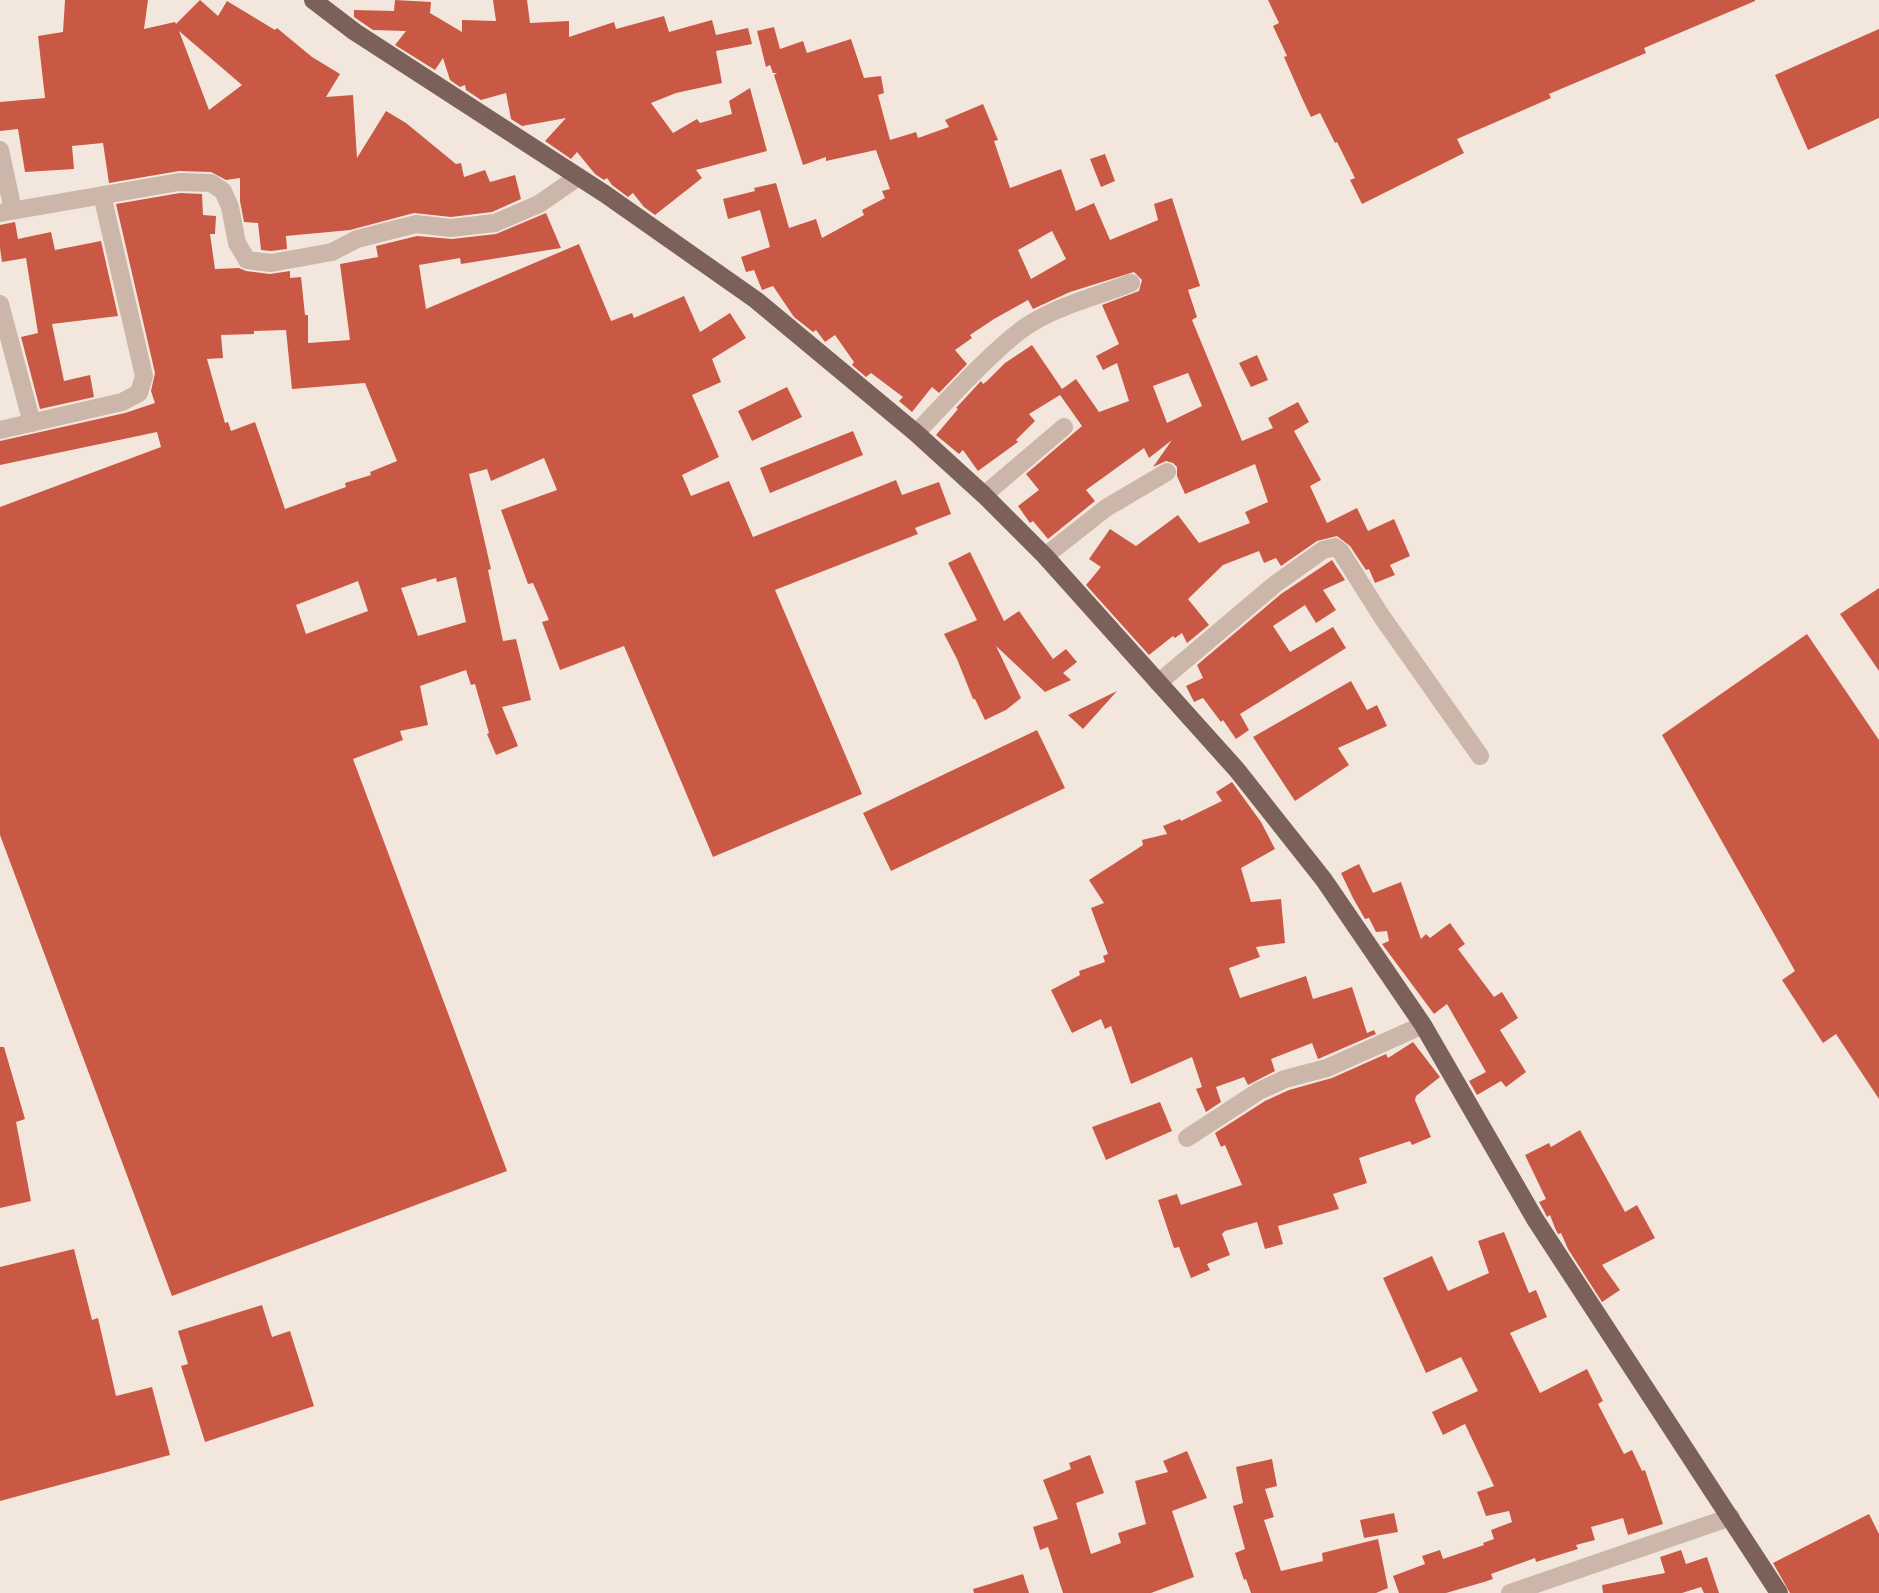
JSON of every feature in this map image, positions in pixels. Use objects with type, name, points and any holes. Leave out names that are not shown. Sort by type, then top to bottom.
[{"type":"main road","points":[[313,0],[355,32],[578,177],[756,300],[916,433],[1045,556],[1237,770],[1324,880],[1423,1025],[1535,1219],[1779,1593]]},
{"type":"street","points":[[0,150],[6,212],[179,182],[211,183],[223,191],[230,207],[237,243],[247,260],[271,263],[332,252],[357,239],[416,224],[451,228],[495,223],[539,204],[578,177]]},
{"type":"street","points":[[0,430],[122,402],[139,393],[144,376],[102,195]]},
{"type":"street","points":[[916,433],[956,390],[1022,329],[1056,312],[1131,283]]},
{"type":"street","points":[[0,304],[32,423]]},
{"type":"street","points":[[984,495],[1064,427]]},
{"type":"street","points":[[1045,556],[1106,508],[1167,472]]},
{"type":"street","points":[[1158,683],[1275,585],[1323,550],[1335,547],[1480,756]]},
{"type":"street","points":[[1187,1138],[1259,1091],[1285,1079],[1327,1068],[1423,1025]]},
{"type":"street","points":[[1510,1593],[1731,1517]]},
{"type":"building","points":[[65,0],[148,0],[144,29],[175,22],[176,24],[200,0],[218,16],[227,1],[275,30],[277,28],[312,57],[340,74],[326,97],[353,95],[357,158],[386,111],[406,123],[456,164],[461,163],[464,177],[485,170],[490,182],[515,175],[521,199],[492,212],[451,217],[414,213],[350,230],[286,236],[287,249],[271,251],[261,250],[258,223],[244,222],[240,178],[226,180],[211,172],[179,171],[109,183],[103,143],[72,146],[74,169],[25,172],[18,129],[0,131],[0,102],[45,98],[38,36],[63,32]],"holes":[[[179,31],[242,85],[209,110]]]},
{"type":"building","points":[[395,0],[431,2],[430,13],[462,32],[462,20],[496,21],[493,0],[527,0],[530,23],[569,21],[569,37],[614,22],[616,29],[664,16],[669,32],[712,20],[716,35],[748,28],[752,44],[716,51],[722,83],[676,93],[651,103],[673,133],[697,119],[700,123],[732,114],[729,101],[750,88],[767,151],[696,170],[702,178],[655,215],[644,207],[633,193],[628,197],[607,178],[604,180],[595,174],[577,152],[571,159],[545,141],[566,118],[522,126],[511,119],[506,93],[481,100],[466,90],[465,85],[460,87],[450,80],[443,58],[435,70],[395,45],[406,31],[373,30],[354,17],[354,10],[394,11]]},
{"type":"building","points":[[1268,0],[1755,1],[1644,48],[1646,53],[1549,94],[1551,98],[1457,139],[1464,153],[1362,204],[1350,180],[1355,178],[1337,142],[1335,143],[1320,113],[1311,117],[1302,98],[1273,26],[1279,23]]},
{"type":"building","points":[[774,27],[780,49],[803,41],[807,53],[851,39],[864,78],[881,76],[884,93],[878,95],[890,140],[916,132],[918,138],[949,127],[945,120],[983,104],[998,140],[994,141],[1010,188],[1061,169],[1076,211],[1094,203],[1110,240],[1158,220],[1154,204],[1172,198],[1200,286],[1188,290],[1197,317],[1192,320],[1242,441],[1273,428],[1268,418],[1298,402],[1309,422],[1294,431],[1321,480],[1310,486],[1327,523],[1357,508],[1368,531],[1394,519],[1410,556],[1390,565],[1395,575],[1375,583],[1369,569],[1366,570],[1350,546],[1337,536],[1317,541],[1281,566],[1276,558],[1264,563],[1259,551],[1223,565],[1188,599],[1209,625],[1187,643],[1182,633],[1175,638],[1173,636],[1149,655],[1086,585],[1101,567],[1089,559],[1110,529],[1136,546],[1178,515],[1199,543],[1250,523],[1245,512],[1268,502],[1255,464],[1185,494],[1177,476],[1177,467],[1173,463],[1166,461],[1153,467],[1172,440],[1149,458],[1144,448],[1086,490],[1095,501],[1048,539],[1033,521],[1030,523],[1018,506],[1039,490],[1026,474],[1082,426],[1060,395],[1029,414],[1035,421],[1016,440],[1018,442],[978,471],[963,450],[959,454],[936,435],[981,381],[983,384],[1005,363],[1032,345],[1062,389],[1076,379],[1099,412],[1129,401],[1117,363],[1103,370],[1096,356],[1119,344],[1102,305],[1139,291],[1142,280],[1134,272],[1070,292],[1033,309],[1028,300],[994,319],[970,335],[972,338],[955,350],[967,364],[939,393],[932,387],[912,412],[899,401],[903,397],[871,373],[866,377],[852,365],[854,362],[835,335],[825,342],[816,330],[813,332],[794,317],[773,286],[762,290],[754,270],[746,272],[741,257],[770,247],[760,210],[728,219],[723,199],[776,183],[789,228],[816,219],[822,238],[864,215],[862,210],[885,198],[882,191],[890,189],[876,150],[826,161],[826,157],[803,165],[774,75],[777,73],[773,73],[770,65],[766,67],[757,31]],"holes":[[[1052,231],[1066,259],[1031,279],[1018,250]],[[1188,373],[1202,406],[1167,423],[1153,386]]]},
{"type":"building","points":[[1879,29],[1879,118],[1808,150],[1775,75]]},
{"type":"building","points":[[1105,154],[1115,181],[1101,187],[1090,159]]},
{"type":"building","points":[[180,193],[202,194],[203,215],[216,216],[215,234],[210,234],[215,269],[239,268],[270,274],[290,271],[290,278],[301,277],[305,315],[308,315],[308,343],[350,340],[340,264],[378,257],[376,246],[417,236],[452,239],[496,234],[546,213],[561,248],[461,264],[460,258],[419,265],[426,309],[579,244],[611,321],[632,313],[634,318],[684,296],[700,332],[730,313],[746,338],[712,359],[721,382],[692,395],[719,457],[682,475],[691,496],[729,481],[753,537],[896,480],[902,495],[939,482],[951,514],[915,528],[918,534],[775,590],[862,794],[713,857],[624,646],[560,670],[542,622],[549,620],[533,583],[528,584],[501,510],[557,490],[544,458],[491,481],[487,469],[469,474],[491,569],[488,570],[503,641],[516,639],[531,700],[502,707],[518,746],[496,755],[487,734],[489,733],[475,684],[471,685],[466,670],[420,686],[428,725],[400,731],[403,740],[353,759],[507,1171],[172,1296],[0,835],[0,507],[161,447],[157,432],[0,465],[0,441],[125,413],[155,403],[151,391],[155,373],[116,204]],"holes":[[[286,330],[292,389],[365,383],[397,461],[370,472],[371,475],[345,483],[346,487],[285,509],[255,422],[231,431],[228,422],[225,423],[207,359],[223,358],[221,335]],[[456,577],[466,622],[418,636],[401,588],[436,578],[437,582]],[[358,581],[368,611],[306,634],[296,605]]]},
{"type":"building","points":[[15,222],[18,239],[51,232],[55,250],[101,241],[118,316],[52,324],[64,381],[90,375],[94,397],[40,409],[21,337],[38,333],[26,258],[2,262],[0,248],[0,225]]},
{"type":"building","points":[[1257,355],[1268,380],[1251,387],[1239,363]]},
{"type":"building","points":[[787,387],[802,417],[752,441],[738,411]]},
{"type":"building","points":[[853,431],[863,455],[770,493],[760,468]]},
{"type":"building","points":[[970,552],[1004,621],[1019,611],[1053,659],[1066,649],[1077,662],[1063,673],[1071,680],[1045,692],[996,646],[1021,698],[1006,710],[985,720],[944,634],[977,620],[948,563]]},
{"type":"building","points":[[1332,560],[1345,580],[1323,590],[1336,610],[1316,623],[1305,605],[1273,626],[1290,652],[1333,627],[1346,648],[1240,714],[1249,730],[1236,739],[1203,698],[1194,702],[1186,686],[1203,678],[1197,665],[1281,594]]},
{"type":"building","points":[[1879,588],[1879,671],[1840,614]]},
{"type":"building","points":[[1807,634],[1879,740],[1879,1099],[1836,1034],[1823,1043],[1782,980],[1795,971],[1662,735]]},
{"type":"building","points":[[1351,681],[1367,710],[1377,705],[1387,726],[1338,748],[1349,765],[1295,801],[1253,737]]},
{"type":"building","points":[[1117,691],[1083,729],[1068,715]]},
{"type":"building","points":[[1037,730],[1065,788],[891,871],[863,813]]},
{"type":"building","points":[[1232,782],[1261,822],[1275,849],[1241,868],[1251,902],[1281,899],[1285,943],[1256,947],[1260,957],[1229,968],[1240,998],[1306,976],[1313,999],[1352,987],[1367,1033],[1374,1030],[1376,1034],[1318,1059],[1312,1043],[1271,1059],[1275,1071],[1248,1085],[1244,1077],[1216,1087],[1221,1102],[1206,1112],[1196,1089],[1202,1087],[1192,1057],[1131,1084],[1111,1026],[1105,1029],[1101,1019],[1072,1033],[1051,990],[1080,975],[1079,971],[1105,962],[1103,956],[1108,954],[1091,908],[1104,903],[1089,880],[1143,845],[1142,840],[1167,834],[1163,826],[1180,819],[1181,821],[1222,801],[1216,792]]},
{"type":"building","points":[[1359,864],[1373,893],[1401,882],[1421,939],[1426,934],[1430,938],[1450,923],[1465,944],[1458,949],[1494,997],[1502,992],[1518,1018],[1500,1030],[1526,1072],[1506,1087],[1501,1081],[1477,1095],[1469,1081],[1486,1072],[1447,1004],[1434,1014],[1382,944],[1389,941],[1387,931],[1376,932],[1353,898],[1341,873]]},
{"type":"building","points":[[1413,1042],[1440,1077],[1416,1096],[1415,1100],[1431,1137],[1412,1145],[1410,1141],[1359,1158],[1367,1183],[1333,1194],[1339,1209],[1278,1226],[1283,1244],[1265,1249],[1257,1222],[1225,1231],[1222,1234],[1230,1255],[1207,1264],[1210,1270],[1191,1278],[1179,1247],[1174,1248],[1158,1200],[1177,1194],[1181,1205],[1242,1185],[1225,1145],[1221,1147],[1215,1133],[1265,1101],[1289,1090],[1332,1078],[1386,1054],[1388,1058]]},
{"type":"building","points":[[0,1047],[4,1047],[25,1119],[16,1122],[31,1201],[0,1208]]},
{"type":"building","points":[[1160,1102],[1172,1131],[1106,1160],[1092,1127]]},
{"type":"building","points":[[1580,1130],[1625,1212],[1637,1205],[1655,1238],[1602,1265],[1620,1290],[1602,1302],[1568,1249],[1561,1233],[1558,1234],[1550,1215],[1547,1217],[1539,1202],[1546,1199],[1525,1155],[1549,1143],[1551,1147]]},
{"type":"building","points":[[1504,1232],[1529,1293],[1536,1290],[1547,1317],[1510,1333],[1540,1393],[1587,1369],[1603,1401],[1598,1404],[1624,1454],[1632,1450],[1642,1471],[1645,1470],[1663,1524],[1628,1535],[1623,1518],[1591,1527],[1595,1540],[1576,1545],[1578,1549],[1536,1562],[1535,1558],[1491,1574],[1493,1579],[1446,1593],[1399,1593],[1393,1576],[1425,1564],[1422,1556],[1440,1550],[1443,1559],[1484,1545],[1483,1543],[1494,1539],[1491,1530],[1512,1522],[1509,1511],[1486,1516],[1477,1492],[1494,1486],[1465,1424],[1443,1435],[1432,1412],[1478,1391],[1461,1357],[1426,1373],[1383,1278],[1432,1256],[1448,1291],[1489,1273],[1478,1241]]},
{"type":"building","points":[[74,1249],[92,1320],[98,1318],[116,1396],[152,1387],[170,1455],[0,1501],[0,1267]]},
{"type":"building","points":[[262,1305],[272,1337],[290,1331],[314,1406],[205,1442],[181,1366],[188,1364],[178,1331]]},
{"type":"building","points":[[1187,1451],[1207,1498],[1172,1511],[1194,1577],[1151,1593],[1063,1593],[1048,1547],[1040,1550],[1033,1527],[1058,1519],[1043,1480],[1071,1469],[1069,1463],[1090,1455],[1104,1493],[1076,1503],[1091,1554],[1121,1543],[1118,1533],[1146,1524],[1135,1481],[1168,1472],[1163,1461]]},
{"type":"building","points":[[1272,1459],[1277,1486],[1265,1489],[1274,1517],[1264,1520],[1281,1571],[1323,1561],[1322,1553],[1378,1539],[1388,1588],[1376,1593],[1251,1593],[1235,1553],[1245,1549],[1233,1506],[1243,1503],[1236,1467]]},
{"type":"building","points":[[1394,1513],[1398,1532],[1364,1538],[1360,1520]]},
{"type":"building","points":[[1869,1514],[1879,1534],[1879,1593],[1790,1593],[1773,1563]]},
{"type":"building","points":[[1681,1550],[1686,1564],[1707,1557],[1719,1593],[1704,1593],[1701,1587],[1682,1593],[1603,1593],[1602,1585],[1665,1573],[1660,1557]]},
{"type":"building","points":[[1023,1574],[1029,1593],[974,1593],[973,1589]]}]
